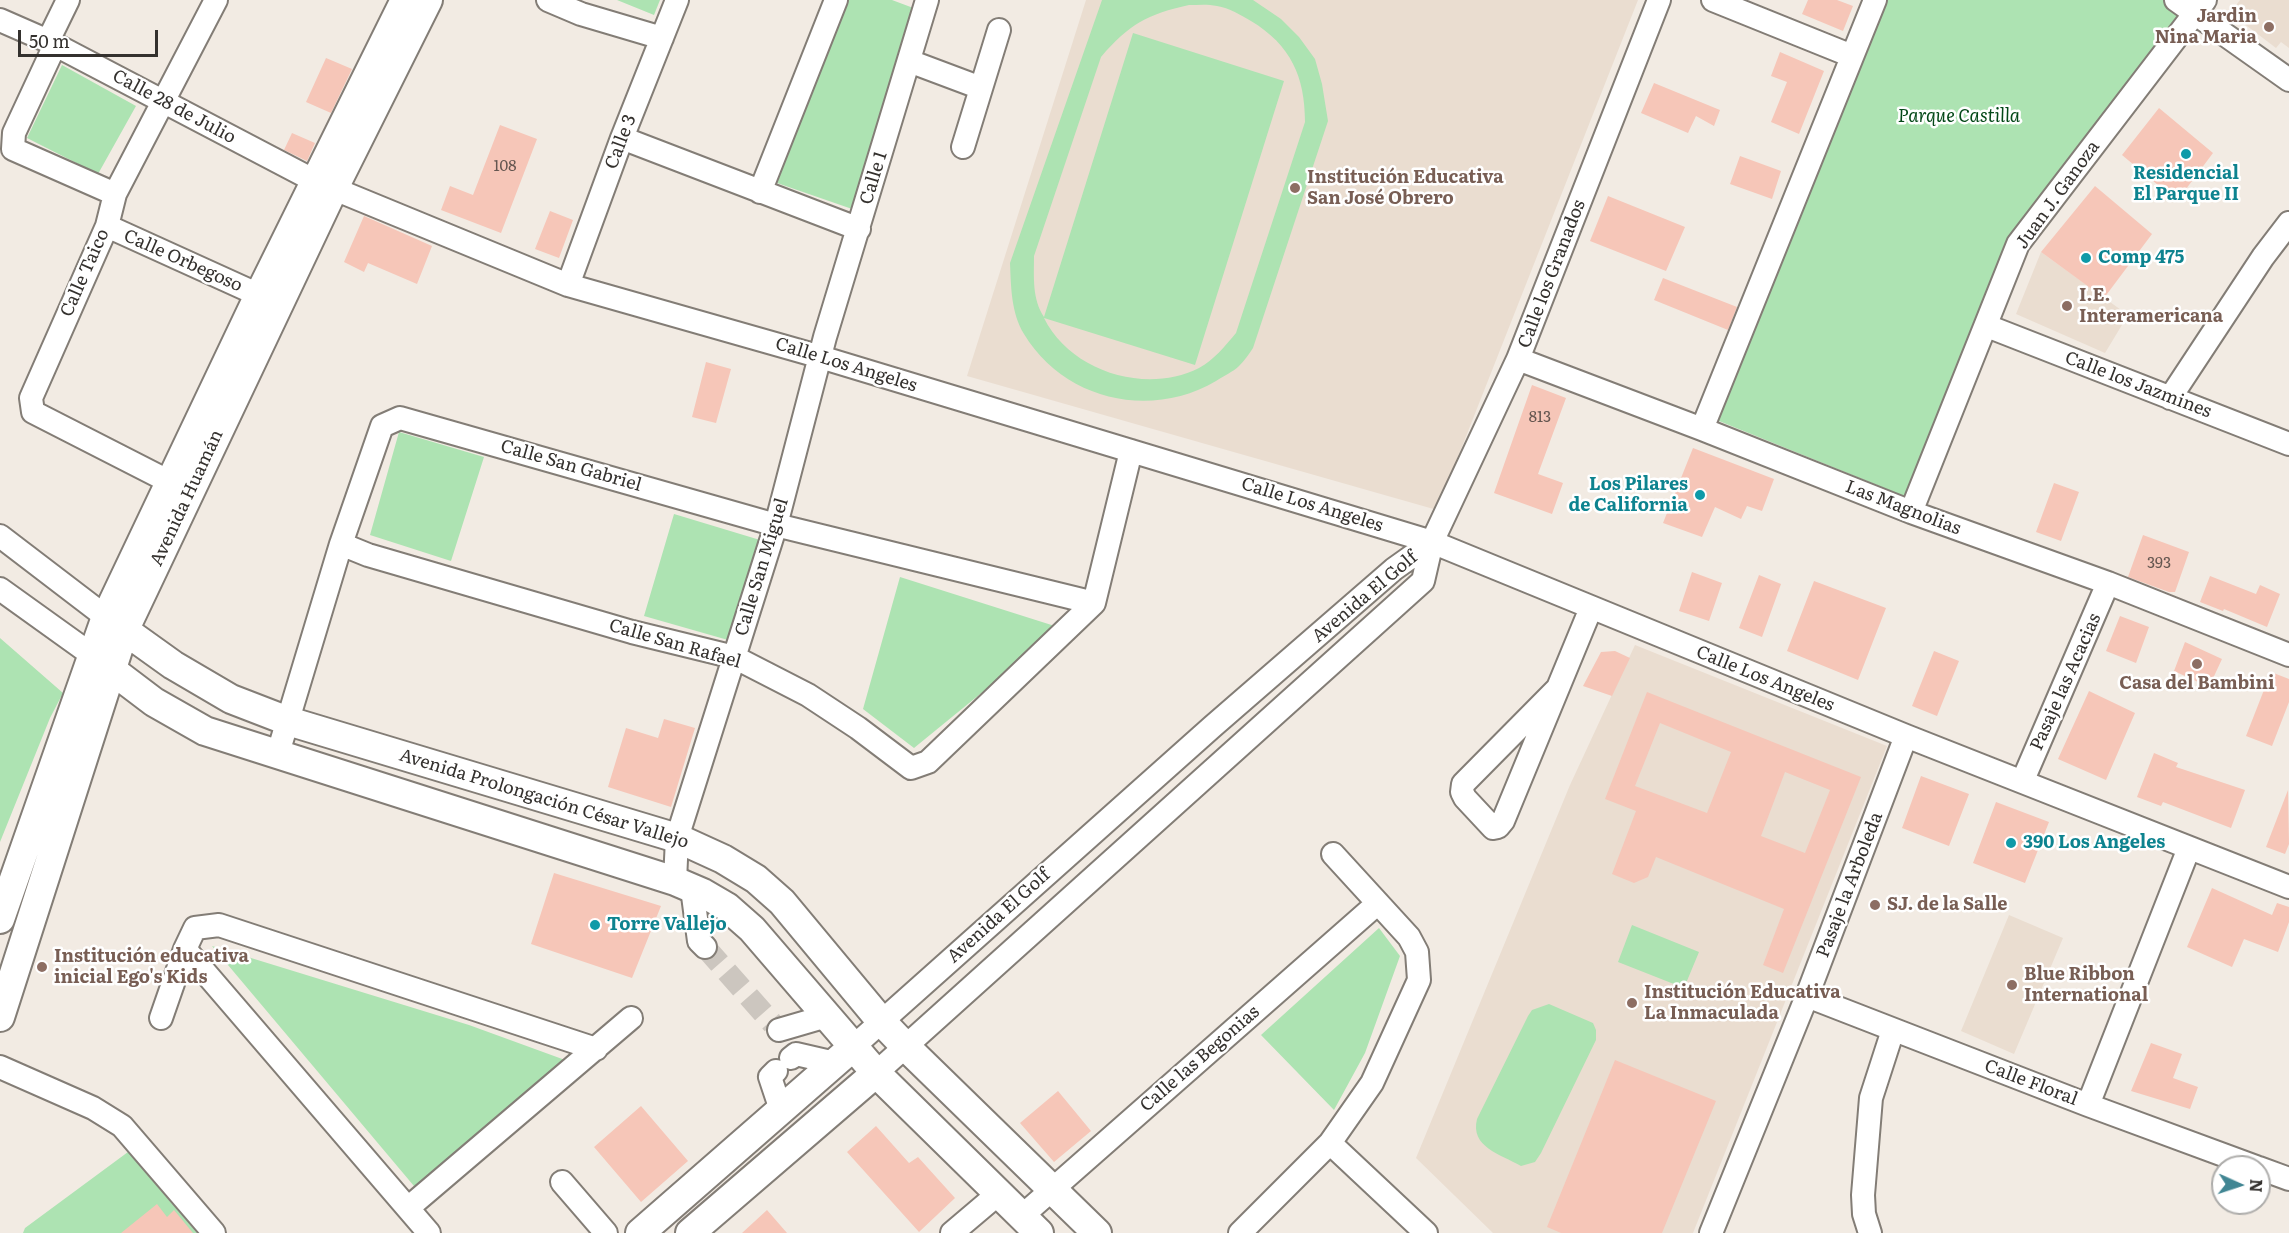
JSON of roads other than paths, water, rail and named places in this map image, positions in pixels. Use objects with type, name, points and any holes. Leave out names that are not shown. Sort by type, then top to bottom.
[{"type":"main road","name":"Avenida Huamán","points":[[115,624],[324,185],[405,0]]},
{"type":"main road","name":"Avenida Huamán","points":[[0,1017],[102,663],[170,482],[259,295],[428,0]]},
{"type":"main road","name":"Avenida Prolongación César Vallejo","points":[[115,624],[173,665],[231,699],[288,721],[677,838],[723,859],[756,879],[783,902],[881,1021],[905,1046],[1097,1233]]},
{"type":"main road","name":"Avenida Huamán","points":[[0,919],[102,663]]},
{"type":"main road","name":"Avenida Prolongación César Vallejo","points":[[102,663],[154,702],[205,731],[683,884],[728,907],[752,929],[827,1016],[844,1055],[876,1073],[1031,1225]]},
{"type":"main road","name":"Avenida El Golf","points":[[639,1233],[844,1055]]},
{"type":"main road","name":"Avenida El Golf","points":[[690,1233],[876,1073]]},
{"type":"street","points":[[68,0],[14,133],[13,149],[115,194]]},
{"type":"street","name":"Calle Taico","points":[[170,482],[33,412],[30,398],[107,226],[115,194],[165,102],[216,0]]},
{"type":"street","points":[[548,0],[584,7],[662,38]]},
{"type":"street","name":"Calle 3","points":[[568,285],[622,138],[677,0]]},
{"type":"street","points":[[760,192],[836,0]]},
{"type":"street","name":"Calle los Granados","points":[[1432,542],[1518,359],[1659,0]]},
{"type":"street","points":[[1713,0],[1852,56]]},
{"type":"street","points":[[1702,429],[1875,0]]},
{"type":"street","points":[[2176,0],[2199,7],[2289,80]]},
{"type":"street","name":"Calle 1","points":[[821,357],[909,61],[922,2]]},
{"type":"street","name":"Juan J. Ganoza","points":[[1911,512],[2018,244],[2199,7]]},
{"type":"street","name":"Calle 28 de Julio","points":[[0,20],[51,43],[324,185]]},
{"type":"street","points":[[963,147],[999,30]]},
{"type":"street","points":[[909,61],[981,88]]},
{"type":"street","points":[[622,138],[859,229]]},
{"type":"street","name":"Calle Los Angeles","points":[[324,185],[568,285],[821,357],[1432,542],[1906,736],[2023,780],[2289,887]]},
{"type":"street","points":[[2170,398],[2263,258],[2289,223]]},
{"type":"street","name":"Calle Orbegoso","points":[[107,226],[259,295]]},
{"type":"street","name":"Calle los Jazmines","points":[[1987,326],[2289,444]]},
{"type":"street","name":"Calle San Miguel","points":[[705,948],[699,941],[683,884],[677,838],[776,525],[821,357]]},
{"type":"street","name":"Las Magnolias","points":[[1518,359],[1911,512],[2108,583],[2289,655]]},
{"type":"street","name":"Calle San Gabriel","points":[[278,753],[341,544],[382,426],[400,418],[776,525],[1094,603]]},
{"type":"street","points":[[1094,603],[1131,451]]},
{"type":"street","name":"Avenida Prolongación César Vallejo","points":[[0,537],[115,624]]},
{"type":"street","name":"Avenida El Golf","points":[[844,1055],[1212,727],[1394,569],[1432,542]]},
{"type":"street","name":"Avenida El Golf","points":[[876,1073],[1423,581],[1432,542]]},
{"type":"street","name":"Calle San Rafael","points":[[341,544],[369,555],[632,632],[734,657],[808,695],[858,728],[911,768],[927,762],[1094,603]]},
{"type":"street","name":"Pasaje las Acacias","points":[[2023,780],[2108,583]]},
{"type":"street","name":"Avenida Prolongación César Vallejo","points":[[0,589],[102,663]]},
{"type":"street","points":[[1558,688],[1463,784],[1462,792],[1465,798],[1493,828],[1498,827],[1503,821],[1558,688],[1591,608]]},
{"type":"street","points":[[1212,727],[1236,751]]},
{"type":"street","name":"Pasaje la Arboleda","points":[[1711,1233],[1807,996],[1906,736]]},
{"type":"street","points":[[2088,1105],[2189,848]]},
{"type":"street","points":[[1240,1233],[1330,1143],[1372,1083],[1419,980],[1417,952],[1409,937],[1334,854]]},
{"type":"street","name":"Calle las Begonias","points":[[1031,1225],[1052,1189],[1378,903]]},
{"type":"street","points":[[161,1018],[185,949],[195,928],[219,925],[596,1049]]},
{"type":"street","points":[[185,949],[429,1233]]},
{"type":"street","name":"Calle Floral","points":[[1807,996],[2223,1155]]},
{"type":"street","points":[[788,1061],[776,1027],[827,1016]]},
{"type":"street","points":[[408,1208],[631,1018]]},
{"type":"street","points":[[1870,1233],[1864,1214],[1863,1195],[1871,1098],[1893,1030]]},
{"type":"street","points":[[781,1110],[770,1077],[788,1061],[844,1055]]},
{"type":"street","points":[[0,1067],[93,1108],[122,1126],[214,1233]]},
{"type":"street","points":[[1330,1143],[1426,1233]]},
{"type":"street","name":"Calle Floral","points":[[2271,1173],[2289,1179]]},
{"type":"street","points":[[562,1182],[606,1233]]},
{"type":"street","points":[[952,1233],[998,1194]]},
{"type":"tunnel","points":[[705,947],[773,1024]]},
{"type":"place","name":"Jardin Nina Maria","points":[[2269,27]]},
{"type":"place","name":"Residencial El Parque II","points":[[2186,154]]},
{"type":"place","name":"Institución Educativa San José Obrero","points":[[1295,188]]},
{"type":"place","name":"Comp 475","points":[[2086,258]]},
{"type":"place","name":"I.E. Interamericana","points":[[2067,306]]},
{"type":"place","name":"Los Pilares de California","points":[[1700,495]]},
{"type":"place","name":"Casa del Bambini","points":[[2197,664]]},
{"type":"place","name":"390 Los Angeles","points":[[2011,843]]},
{"type":"place","name":"SJ. de la Salle","points":[[1875,905]]},
{"type":"place","name":"Torre Vallejo","points":[[595,925]]},
{"type":"place","name":"Institución educativa inicial Ego's Kids","points":[[42,967]]},
{"type":"place","name":"Blue Ribbon International","points":[[2012,985]]},
{"type":"place","name":"Institución Educativa La Inmaculada","points":[[1632,1003]]},
{"type":"park label","name":"Parque Castilla","points":[[1959,117]]}]
